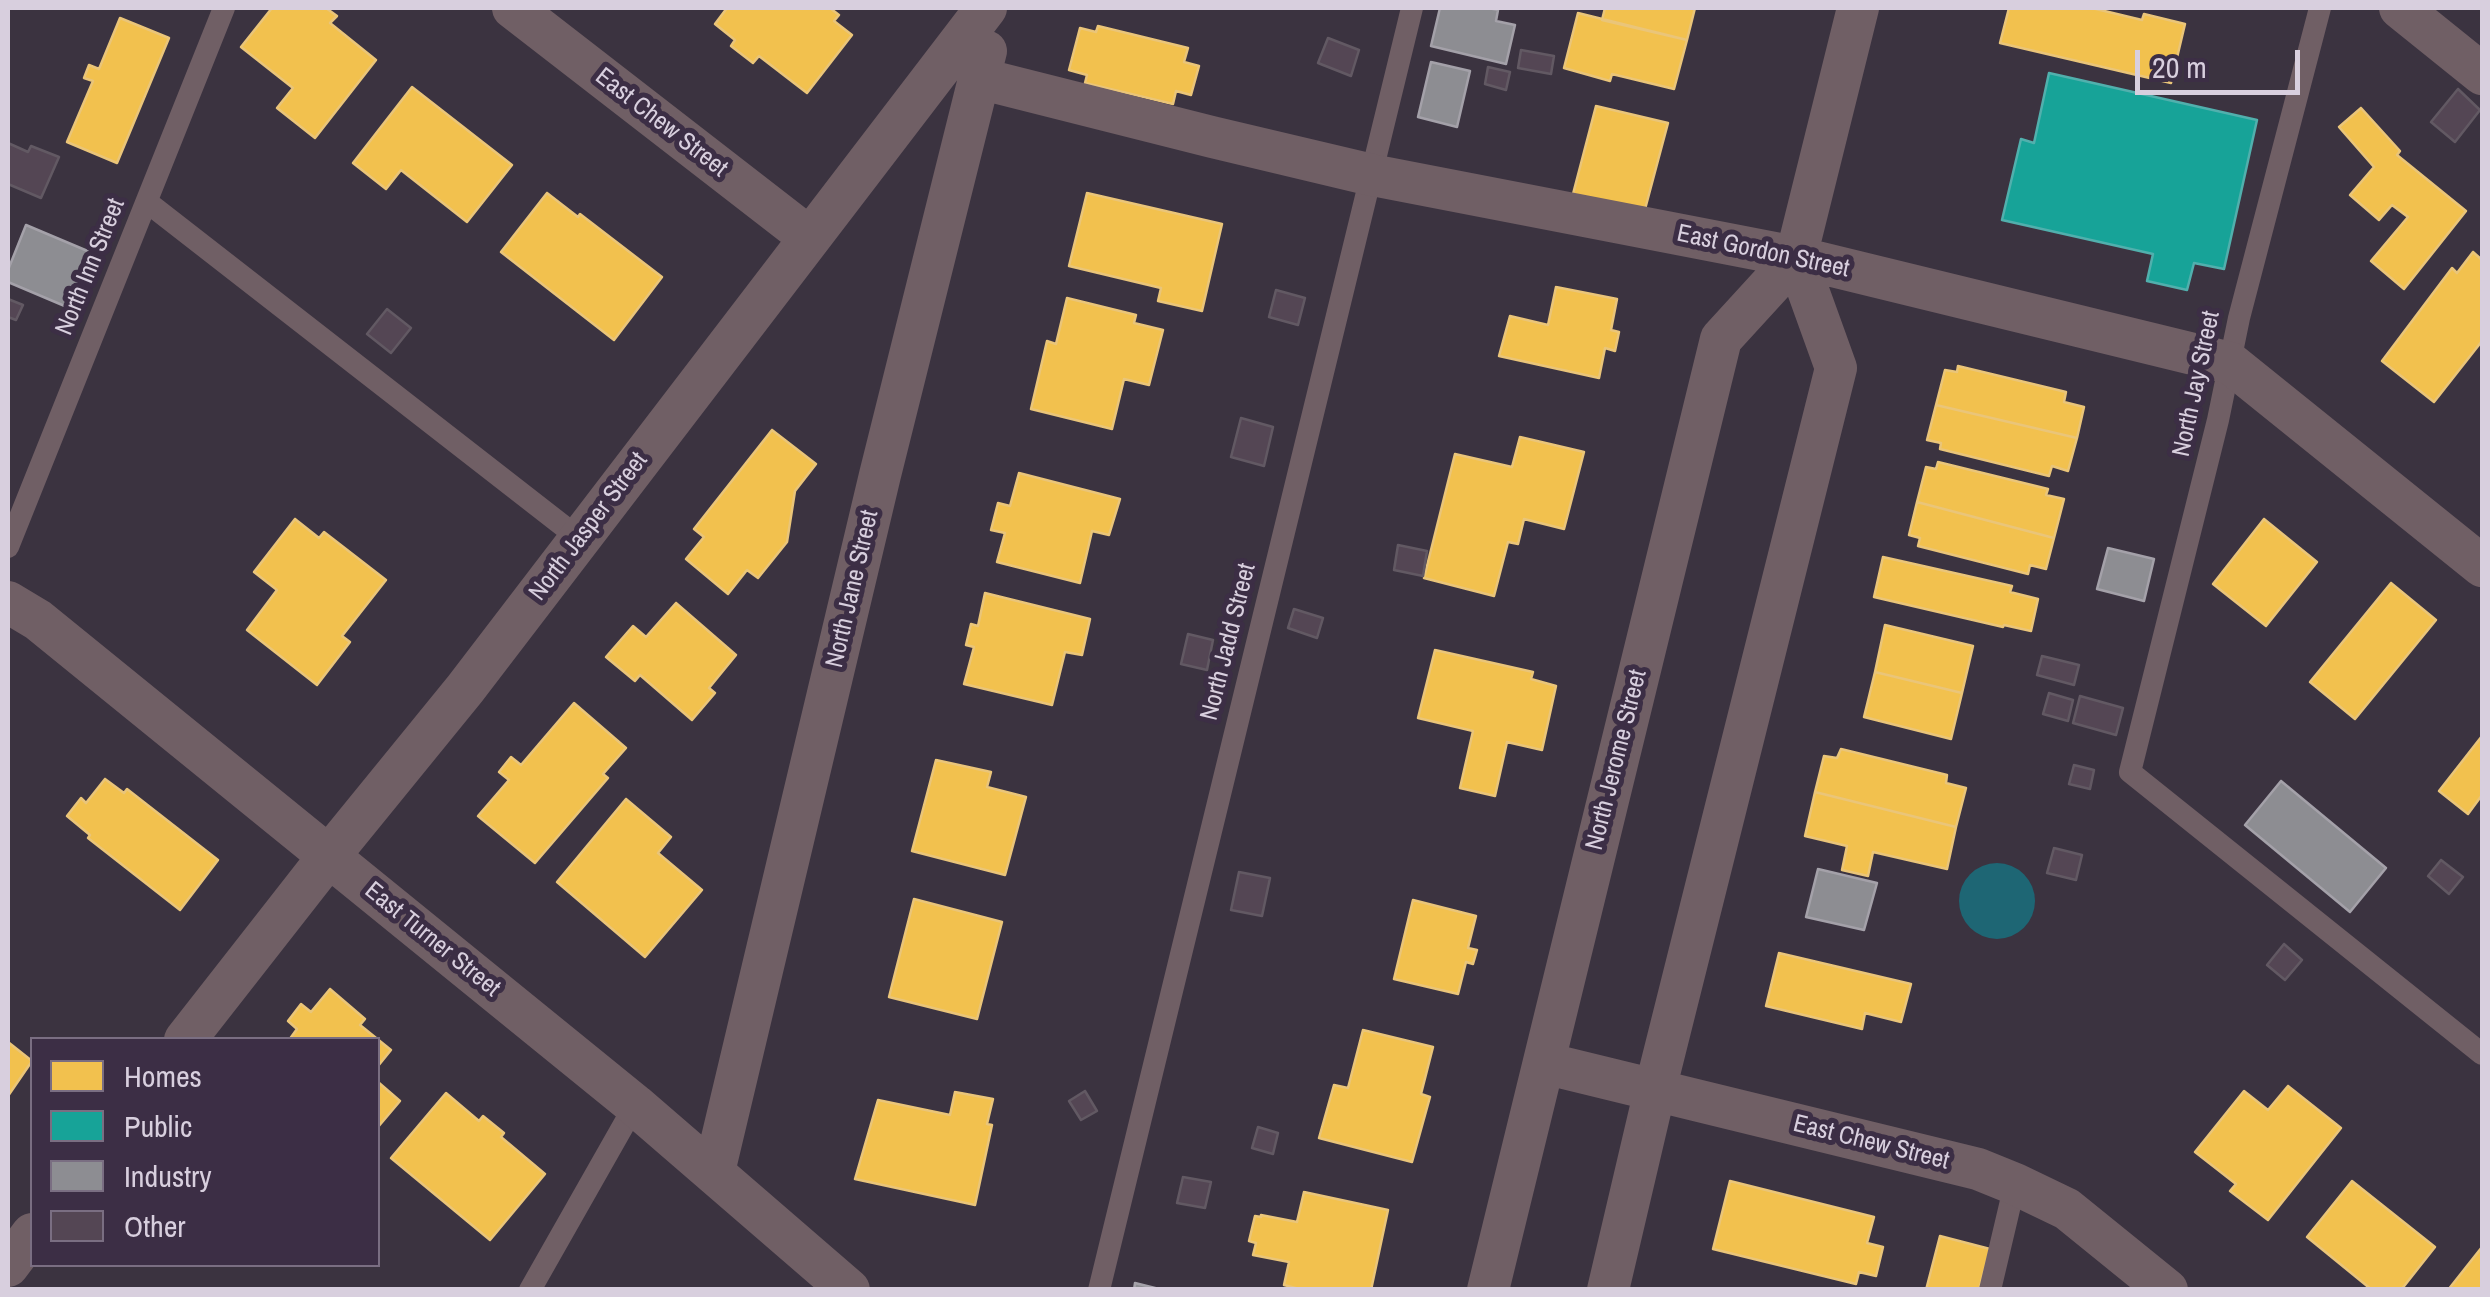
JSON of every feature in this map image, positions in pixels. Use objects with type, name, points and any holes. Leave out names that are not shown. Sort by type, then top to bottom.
[{"type":"street","name":"East Chew Street","points":[[513,8],[810,238]]},
{"type":"street","name":"North Jasper Street","points":[[187,1037],[465,689],[986,8]]},
{"type":"street","name":"North Jane Street","points":[[714,1172],[880,475],[998,8]]},
{"type":"street","name":"North Jerome Street","points":[[1488,1290],[1721,340],[1796,257],[1858,8]]},
{"type":"street","points":[[2400,8],[2482,74]]},
{"type":"street","name":"East Gordon Street","points":[[978,78],[1372,175],[1796,257],[2230,363],[2482,566]]},
{"type":"street","points":[[1608,1290],[1836,368],[1796,257]]},
{"type":"street","name":"East Turner Street","points":[[8,602],[38,620],[635,1105],[849,1290]]},
{"type":"street","name":"East Chew Street","points":[[1544,1063],[1978,1169],[2067,1209],[2167,1290]]},
{"type":"street","points":[[8,1266],[30,1237]]},
{"type":"lane","name":"North Inn Street","points":[[8,547],[224,8]]},
{"type":"lane","name":"North Jadd Street","points":[[1099,1290],[1412,8]]},
{"type":"lane","name":"North Jay Street","points":[[2320,8],[2239,318],[2218,420],[2130,772],[2482,1054]]},
{"type":"lane","points":[[147,202],[580,539]]},
{"type":"lane","points":[[530,1290],[635,1105]]},
{"type":"lane","points":[[1990,1290],[2015,1184]]},
{"type":"water","points":[[1997,863],[2024,874],[2035,901],[2024,928],[1997,939],[1970,928],[1959,901],[1970,874]]},
{"type":"building: Homes","points":[[272,8],[326,8],[337,16],[330,23],[376,60],[315,138],[277,108],[293,88],[241,47]]},
{"type":"building: Homes","points":[[727,8],[830,8],[839,15],[834,21],[852,35],[807,93],[759,56],[753,63],[731,46],[735,40],[715,24]]},
{"type":"building: Homes","points":[[1605,8],[1695,8],[1687,40],[1602,20]]},
{"type":"building: Homes","points":[[2009,8],[2092,8],[2142,20],[2144,14],[2185,24],[2171,83],[2000,43]]},
{"type":"building: Homes","points":[[1578,13],[1687,40],[1674,89],[1612,74],[1610,81],[1564,68]]},
{"type":"building: Homes","points":[[120,18],[169,38],[117,163],[67,142],[93,81],[84,78],[89,65],[99,69]]},
{"type":"building: Homes","points":[[1098,26],[1188,48],[1184,62],[1199,66],[1191,95],[1176,91],[1173,104],[1085,83],[1087,75],[1069,70],[1080,28],[1096,32]]},
{"type":"building: Homes","points":[[412,87],[512,165],[467,222],[401,170],[386,189],[353,163]]},
{"type":"building: Homes","points":[[1596,106],[1668,123],[1644,213],[1573,194]]},
{"type":"building: Homes","points":[[2361,108],[2400,151],[2397,155],[2466,211],[2404,289],[2371,261],[2408,217],[2392,205],[2379,220],[2350,195],[2374,167],[2339,127]]},
{"type":"building: Homes","points":[[547,193],[662,277],[614,340],[501,252]]},
{"type":"building: Homes","points":[[1087,193],[1222,224],[1202,311],[1158,301],[1161,288],[1069,266]]},
{"type":"building: Homes","points":[[2473,252],[2482,260],[2482,341],[2434,402],[2382,361],[2452,268],[2457,273]]},
{"type":"building: Homes","points":[[1556,287],[1617,299],[1611,330],[1619,332],[1615,351],[1605,348],[1599,378],[1499,356],[1510,316],[1548,325]]},
{"type":"building: Homes","points":[[1067,298],[1136,315],[1134,323],[1163,330],[1149,385],[1124,379],[1112,429],[1031,409],[1047,341],[1056,344]]},
{"type":"building: Homes","points":[[1958,366],[2066,392],[2064,402],[2084,407],[2077,438],[1936,405],[1945,370],[1957,372]]},
{"type":"building: Homes","points":[[1936,405],[2077,438],[2068,471],[2052,466],[2049,476],[1940,449],[1941,443],[1927,440]]},
{"type":"building: Homes","points":[[772,430],[816,464],[795,491],[787,542],[758,578],[747,570],[728,594],[686,559],[704,537],[694,529]]},
{"type":"building: Homes","points":[[1520,437],[1584,452],[1564,529],[1524,519],[1518,544],[1508,542],[1494,596],[1424,578],[1455,454],[1512,467]]},
{"type":"building: Homes","points":[[1938,462],[2048,489],[2046,495],[2064,499],[2054,538],[1917,502],[1926,467],[1936,469]]},
{"type":"building: Homes","points":[[1019,473],[1120,499],[1109,535],[1092,531],[1080,583],[997,562],[1005,533],[991,530],[998,503],[1010,506]]},
{"type":"building: Homes","points":[[1917,502],[2054,538],[2046,569],[2030,565],[2028,574],[1918,546],[1920,538],[1909,535]]},
{"type":"building: Homes","points":[[295,519],[319,538],[324,532],[386,580],[342,636],[350,642],[317,685],[247,630],[277,590],[254,572]]},
{"type":"building: Homes","points":[[2264,519],[2317,562],[2266,626],[2213,584]]},
{"type":"building: Homes","points":[[1883,557],[2012,586],[2010,592],[2038,599],[2031,631],[1874,597]]},
{"type":"building: Homes","points":[[2391,583],[2436,620],[2355,719],[2310,682]]},
{"type":"building: Homes","points":[[985,593],[1090,619],[1082,655],[1065,652],[1052,705],[964,684],[974,647],[966,645],[971,624],[978,626]]},
{"type":"building: Homes","points":[[676,603],[736,655],[709,688],[715,693],[692,720],[640,675],[635,681],[606,657],[633,626],[646,637]]},
{"type":"building: Homes","points":[[1885,625],[1973,646],[1962,693],[1875,672]]},
{"type":"building: Homes","points":[[1435,650],[1533,672],[1531,679],[1556,686],[1542,750],[1507,742],[1495,796],[1460,788],[1473,731],[1418,718]]},
{"type":"building: Homes","points":[[1875,672],[1962,693],[1951,739],[1864,717]]},
{"type":"building: Homes","points":[[574,703],[626,748],[603,774],[608,778],[535,863],[478,816],[509,780],[499,772],[511,757],[521,765]]},
{"type":"building: Homes","points":[[2482,736],[2482,795],[2468,814],[2439,791]]},
{"type":"building: Homes","points":[[1841,749],[1947,775],[1946,783],[1966,788],[1956,827],[1815,792],[1824,756],[1837,758]]},
{"type":"building: Homes","points":[[936,760],[991,772],[987,787],[1026,797],[1005,875],[912,851]]},
{"type":"building: Homes","points":[[105,779],[124,793],[127,789],[218,860],[180,910],[88,838],[90,835],[67,816],[81,798],[86,803]]},
{"type":"building: Homes","points":[[1815,792],[1956,827],[1947,869],[1873,852],[1868,876],[1842,870],[1847,846],[1805,836]]},
{"type":"building: Homes","points":[[626,799],[671,837],[658,853],[702,890],[645,957],[557,882]]},
{"type":"building: Homes","points":[[914,899],[1002,922],[977,1019],[889,997]]},
{"type":"building: Homes","points":[[1413,900],[1476,916],[1468,948],[1477,950],[1473,964],[1466,962],[1458,994],[1394,979]]},
{"type":"building: Homes","points":[[1779,953],[1911,984],[1901,1022],[1865,1013],[1862,1029],[1766,1006]]},
{"type":"building: Homes","points":[[330,989],[365,1019],[360,1025],[375,1037],[291,1037],[297,1029],[288,1021],[301,1004],[311,1012]]},
{"type":"building: Homes","points":[[1363,1030],[1433,1047],[1421,1094],[1430,1097],[1412,1162],[1319,1138],[1334,1085],[1348,1088]]},
{"type":"building: Homes","points":[[380,1041],[391,1050],[380,1064]]},
{"type":"building: Homes","points":[[8,1042],[30,1059],[30,1064],[8,1096]]},
{"type":"building: Homes","points":[[380,1084],[400,1101],[380,1125]]},
{"type":"building: Homes","points":[[2288,1086],[2341,1128],[2268,1220],[2230,1191],[2236,1184],[2195,1152],[2244,1091],[2268,1110]]},
{"type":"building: Homes","points":[[955,1092],[993,1099],[987,1124],[992,1125],[975,1205],[855,1179],[878,1100],[950,1115]]},
{"type":"building: Homes","points":[[446,1093],[479,1121],[483,1116],[504,1133],[501,1137],[545,1174],[490,1240],[391,1158]]},
{"type":"building: Homes","points":[[1730,1181],[1874,1217],[1867,1243],[1883,1247],[1876,1276],[1859,1272],[1856,1284],[1713,1249]]},
{"type":"building: Homes","points":[[2352,1181],[2435,1247],[2401,1290],[2372,1290],[2307,1237]]},
{"type":"building: Homes","points":[[1304,1192],[1388,1210],[1371,1290],[1303,1290],[1284,1285],[1289,1262],[1253,1255],[1256,1243],[1249,1241],[1255,1216],[1297,1222]]},
{"type":"building: Homes","points":[[1940,1236],[1990,1249],[1979,1290],[1926,1290]]},
{"type":"building: Homes","points":[[2482,1247],[2482,1290],[2448,1290]]},
{"type":"building: Public","points":[[2049,73],[2257,120],[2224,269],[2194,263],[2187,290],[2147,281],[2153,254],[2002,220],[2021,139],[2034,143]]},
{"type":"building: Industry","points":[[1440,8],[1498,10],[1496,21],[1515,25],[1506,64],[1431,46]]},
{"type":"building: Industry","points":[[1431,62],[1470,71],[1457,127],[1418,117]]},
{"type":"building: Industry","points":[[26,225],[90,252],[67,307],[8,282],[8,270]]},
{"type":"building: Industry","points":[[2108,548],[2154,559],[2144,601],[2097,589]]},
{"type":"building: Industry","points":[[2281,781],[2386,868],[2350,912],[2245,825]]},
{"type":"building: Industry","points":[[1818,869],[1877,883],[1864,930],[1806,917]]},
{"type":"building: Industry","points":[[1135,1283],[1163,1290],[1134,1290]]},
{"type":"building: Other","points":[[1328,38],[1359,50],[1351,76],[1318,63]]},
{"type":"building: Other","points":[[1521,50],[1554,56],[1551,74],[1518,68]]},
{"type":"building: Other","points":[[1488,67],[1510,72],[1506,90],[1485,84]]},
{"type":"building: Other","points":[[2458,89],[2480,110],[2455,142],[2431,122]]},
{"type":"building: Other","points":[[8,143],[28,152],[31,146],[59,157],[41,198],[8,184]]},
{"type":"building: Other","points":[[1276,290],[1305,298],[1298,325],[1269,317]]},
{"type":"building: Other","points":[[8,299],[23,305],[16,320],[8,317]]},
{"type":"building: Other","points":[[387,309],[411,328],[391,353],[367,334]]},
{"type":"building: Other","points":[[1241,418],[1273,427],[1264,466],[1231,457]]},
{"type":"building: Other","points":[[1398,545],[1427,551],[1423,576],[1394,570]]},
{"type":"building: Other","points":[[1294,609],[1323,618],[1317,638],[1288,628]]},
{"type":"building: Other","points":[[1188,634],[1213,640],[1207,670],[1181,664]]},
{"type":"building: Other","points":[[2042,656],[2079,665],[2074,685],[2037,675]]},
{"type":"building: Other","points":[[2049,693],[2073,700],[2068,721],[2043,714]]},
{"type":"building: Other","points":[[2080,696],[2123,708],[2116,735],[2073,723]]},
{"type":"building: Other","points":[[2074,765],[2094,770],[2090,789],[2069,784]]},
{"type":"building: Other","points":[[2054,848],[2082,855],[2076,880],[2047,873]]},
{"type":"building: Other","points":[[2441,860],[2463,877],[2449,894],[2428,876]]},
{"type":"building: Other","points":[[1239,872],[1270,878],[1262,916],[1231,910]]},
{"type":"building: Other","points":[[2284,944],[2302,960],[2285,980],[2267,965]]},
{"type":"building: Other","points":[[1085,1091],[1097,1111],[1081,1120],[1069,1101]]},
{"type":"building: Other","points":[[1258,1127],[1278,1133],[1273,1154],[1252,1148]]},
{"type":"building: Other","points":[[1183,1177],[1211,1182],[1205,1208],[1177,1203]]}]
